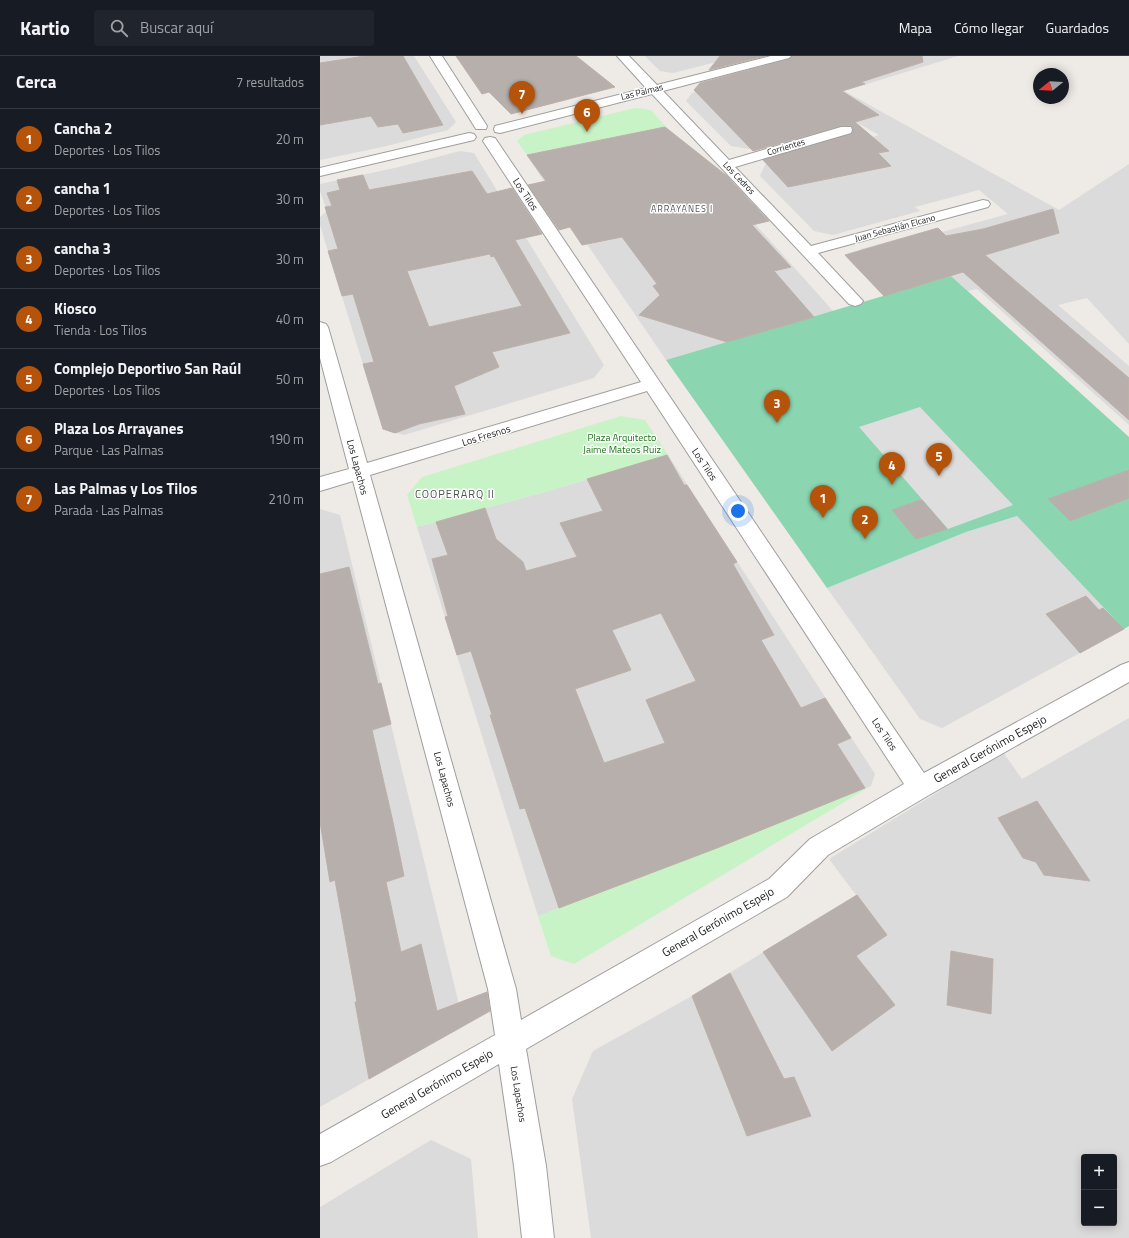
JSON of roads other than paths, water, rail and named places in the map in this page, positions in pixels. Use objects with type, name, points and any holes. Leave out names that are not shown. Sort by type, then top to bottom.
[{"type":"street","name":"Los Tilos","points":[[436,56],[490,132],[652,384],[920,787]]},
{"type":"street","name":"Los Cedros","points":[[623,56],[855,301]]},
{"type":"street","name":"Las Palmas","points":[[490,132],[784,56]]},
{"type":"street","name":"Corrientes","points":[[726,165],[846,130]]},
{"type":"street","points":[[320,172],[469,137],[480,141],[490,132]]},
{"type":"street","name":"Juan Sebastián Elcano","points":[[808,251],[983,204]]},
{"type":"street","name":"Los Lapachos","points":[[320,327],[499,977],[511,1041],[530,1166],[538,1238]]},
{"type":"street","name":"Los Fresnos","points":[[320,484],[652,384]]},
{"type":"street","name":"General Gerónimo Espejo","points":[[320,1152],[778,888],[819,847],[920,787],[1129,671]]},
{"type":"place","name":"Las Palmas y Los Tilos","points":[[522,114]]},
{"type":"place","name":"Plaza Los Arrayanes","points":[[587,132]]},
{"type":"place","name":"cancha 3","points":[[777,423]]},
{"type":"place","name":"Complejo Deportivo San Raúl","points":[[939,476]]},
{"type":"place","name":"Kiosco","points":[[892,485]]},
{"type":"place","name":"Cancha 2","points":[[823,518]]},
{"type":"place","name":"cancha 1","points":[[865,539]]},
{"type":"district","name":"ARRAYANES I","points":[[682,209]]},
{"type":"district","name":"COOPERARQ II","points":[[455,494]]},
{"type":"park label","name":"Plaza Arquitecto Jaime Mateos Ruiz","points":[[622,442]]}]
